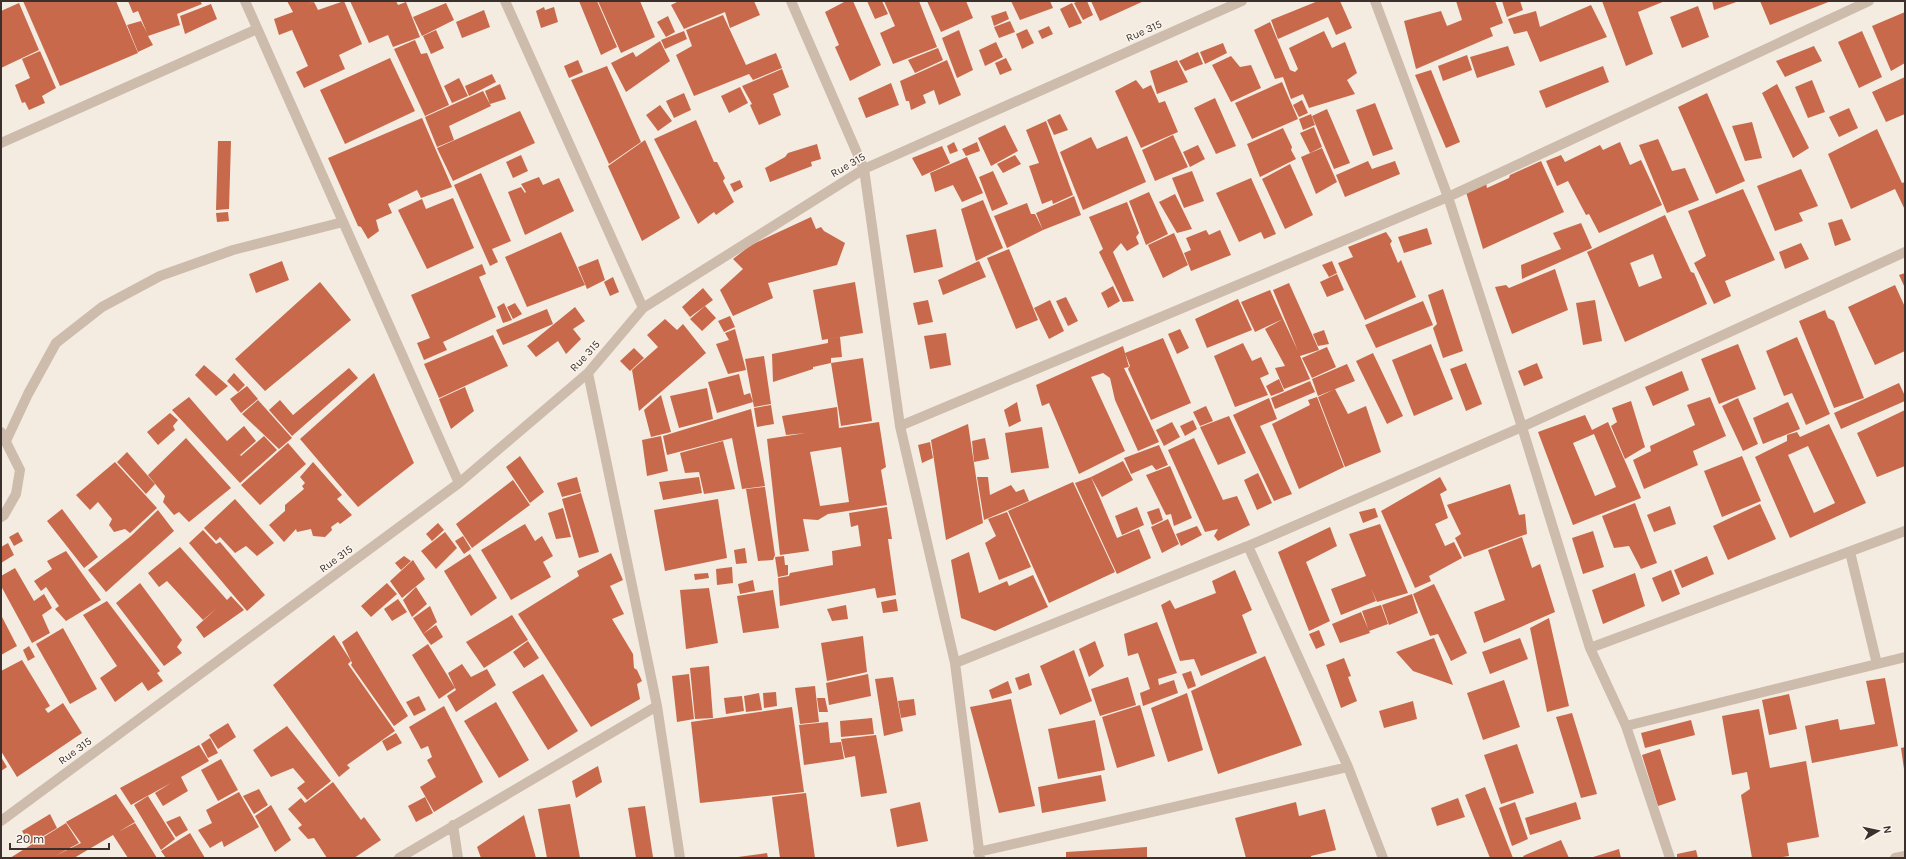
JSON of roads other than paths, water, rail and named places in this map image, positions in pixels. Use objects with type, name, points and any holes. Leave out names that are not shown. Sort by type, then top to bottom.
[{"type":"street","points":[[245,1],[459,483]]},
{"type":"street","points":[[505,1],[643,308]]},
{"type":"street","points":[[791,1],[864,169],[900,426],[955,664],[979,855],[1348,767]]},
{"type":"street","name":"Rue 315","points":[[1,821],[459,483],[588,373],[643,308],[864,169],[1242,1]]},
{"type":"street","points":[[1375,1],[1448,197],[1522,427],[1590,648],[1626,726],[1670,858]]},
{"type":"street","points":[[900,426],[1448,197],[1869,1]]},
{"type":"street","points":[[1,143],[257,29]]},
{"type":"street","points":[[6,441],[28,394],[56,343],[102,307],[160,276],[226,253],[343,222]]},
{"type":"street","points":[[955,664],[1248,546],[1522,427],[1905,252]]},
{"type":"street","points":[[588,373],[657,706],[680,858]]},
{"type":"street","points":[[1,432],[20,470],[16,494],[4,515],[1,517]]},
{"type":"street","points":[[1590,648],[1905,531]]},
{"type":"street","points":[[1248,546],[1348,767],[1383,858]]},
{"type":"street","points":[[1850,552],[1877,664]]},
{"type":"street","points":[[1626,726],[1905,657]]},
{"type":"street","points":[[399,858],[657,706]]},
{"type":"street","points":[[453,825],[458,858]]},
{"type":"street","points":[[1895,858],[1905,856]]}]
